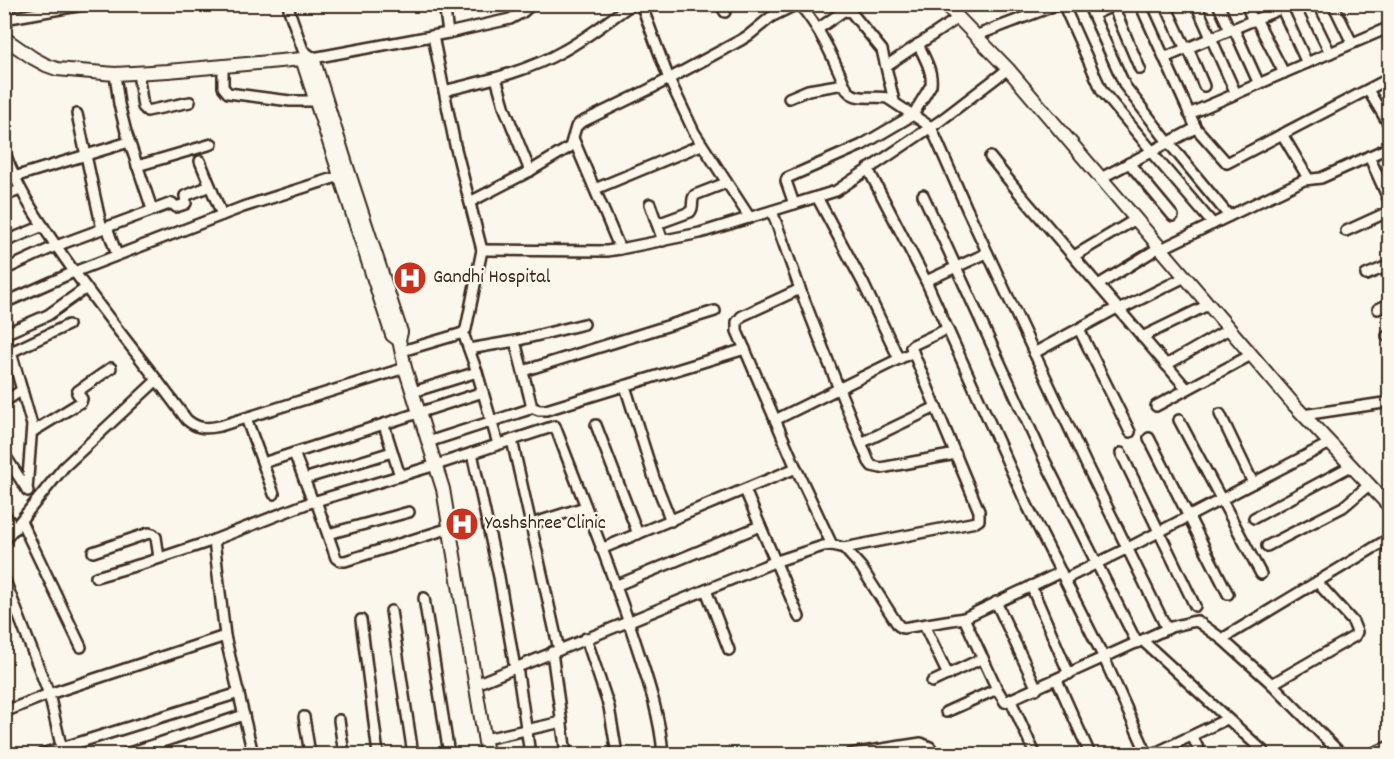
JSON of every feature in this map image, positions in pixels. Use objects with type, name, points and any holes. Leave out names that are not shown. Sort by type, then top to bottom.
[{"type":"main road","points":[[945,4],[1008,69],[1303,415],[1369,485],[1387,500]]},
{"type":"main road","points":[[4,38],[33,58],[57,69],[115,74],[224,66],[306,56]]},
{"type":"main road","points":[[306,56],[315,101],[378,277]]},
{"type":"main road","points":[[306,56],[378,277],[392,335],[400,346],[443,489],[487,754]]},
{"type":"street","points":[[4,19],[89,4]]},
{"type":"street","points":[[288,4],[306,56],[433,36],[510,19],[532,4]]},
{"type":"street","points":[[444,4],[448,33]]},
{"type":"street","points":[[444,91],[496,78],[562,52],[632,4]]},
{"type":"street","points":[[641,4],[669,79],[701,145],[750,218]]},
{"type":"street","points":[[470,202],[570,147],[576,127],[580,123],[741,40],[771,17],[798,4],[818,29],[847,90],[854,96],[882,97],[894,101],[931,127],[987,253],[1087,466],[1167,629]]},
{"type":"street","points":[[1029,4],[1034,15]]},
{"type":"street","points":[[975,36],[1059,4]]},
{"type":"street","points":[[1063,4],[1102,91],[1213,224]]},
{"type":"street","points":[[1088,4],[1125,86],[1229,216]]},
{"type":"street","points":[[1140,4],[1196,128],[1227,163],[1389,78]]},
{"type":"street","points":[[1165,4],[1204,86]]},
{"type":"street","points":[[1196,4],[1236,94]]},
{"type":"street","points":[[1218,4],[1259,84]]},
{"type":"street","points":[[1246,4],[1284,73]]},
{"type":"street","points":[[1164,58],[1292,4]]},
{"type":"street","points":[[1306,4],[1329,53]]},
{"type":"street","points":[[1387,4],[1389,10]]},
{"type":"street","points":[[1092,15],[1115,5],[1140,69]]},
{"type":"street","points":[[1278,8],[1307,63]]},
{"type":"street","points":[[1335,8],[1352,43]]},
{"type":"street","points":[[818,29],[842,12],[851,12],[882,50],[894,101]]},
{"type":"street","points":[[886,66],[957,18]]},
{"type":"street","points":[[1189,114],[1389,27]]},
{"type":"street","points":[[400,346],[463,333],[466,329],[482,250],[455,145],[433,36]]},
{"type":"street","points":[[794,204],[787,178],[862,145],[913,115],[931,80],[918,44]]},
{"type":"street","points":[[224,66],[223,87],[228,93],[290,101],[315,101]]},
{"type":"street","points":[[482,250],[607,251],[621,249],[700,233],[836,191],[931,127],[1008,69]]},
{"type":"street","points":[[138,73],[143,107],[147,111],[190,102]]},
{"type":"street","points":[[115,74],[119,104],[129,142],[152,210]]},
{"type":"street","points":[[496,78],[505,109],[530,171]]},
{"type":"street","points":[[789,98],[808,90],[844,84]]},
{"type":"street","points":[[1368,90],[1388,123]]},
{"type":"street","points":[[77,114],[85,156],[105,228],[117,255]]},
{"type":"street","points":[[1101,178],[1196,128]]},
{"type":"street","points":[[1282,134],[1308,178]]},
{"type":"street","points":[[573,138],[621,249]]},
{"type":"street","points":[[15,177],[129,142]]},
{"type":"street","points":[[137,166],[212,144]]},
{"type":"street","points":[[595,189],[701,145]]},
{"type":"street","points":[[1098,285],[1160,248],[1308,178],[1321,177],[1389,147]]},
{"type":"street","points":[[4,150],[20,190],[56,246],[193,425],[209,428],[405,368]]},
{"type":"street","points":[[1369,156],[1385,180],[1389,202]]},
{"type":"street","points":[[990,157],[1187,389]]},
{"type":"street","points":[[200,161],[222,215]]},
{"type":"street","points":[[1129,164],[1173,216]]},
{"type":"street","points":[[868,169],[926,281],[1025,501],[1104,658],[1147,754]]},
{"type":"street","points":[[4,303],[74,272],[243,207],[340,176]]},
{"type":"street","points":[[657,224],[690,212],[695,195],[726,183]]},
{"type":"street","points":[[4,270],[56,246],[170,203],[176,207],[185,204],[186,195],[210,186]]},
{"type":"street","points":[[4,195],[20,190]]},
{"type":"street","points":[[923,195],[1046,461],[1140,642],[1263,752]]},
{"type":"street","points":[[817,197],[863,283],[899,359]]},
{"type":"street","points":[[650,204],[663,241]]},
{"type":"street","points":[[772,211],[839,389],[872,466],[876,468],[956,454]]},
{"type":"street","points":[[1346,231],[1389,211]]},
{"type":"street","points":[[1074,256],[1136,219]]},
{"type":"street","points":[[4,242],[43,226]]},
{"type":"street","points":[[926,281],[987,253]]},
{"type":"street","points":[[1366,275],[1389,266]]},
{"type":"street","points":[[1034,353],[1079,328],[1185,277]]},
{"type":"street","points":[[27,490],[32,425],[11,352],[5,339],[48,315],[86,288]]},
{"type":"street","points":[[800,289],[742,316],[736,326],[796,468],[832,545]]},
{"type":"street","points":[[1378,309],[1389,303]]},
{"type":"street","points":[[1142,337],[1208,305]]},
{"type":"street","points":[[523,371],[715,311]]},
{"type":"street","points":[[469,350],[584,324]]},
{"type":"street","points":[[11,352],[68,325]]},
{"type":"street","points":[[476,684],[774,562],[824,546],[844,548],[979,520],[979,511],[911,347],[947,328]]},
{"type":"street","points":[[1079,328],[1130,432]]},
{"type":"street","points":[[1166,365],[1229,329]]},
{"type":"street","points":[[463,333],[498,444]]},
{"type":"street","points":[[515,341],[531,407]]},
{"type":"street","points":[[531,407],[546,410],[744,349]]},
{"type":"street","points":[[775,420],[913,352]]},
{"type":"street","points":[[1156,406],[1251,355]]},
{"type":"street","points":[[4,370],[14,364]]},
{"type":"street","points":[[32,432],[81,402],[78,391],[111,368]]},
{"type":"street","points":[[413,392],[477,372]]},
{"type":"street","points":[[4,541],[63,466],[157,380]]},
{"type":"street","points":[[625,386],[654,478],[671,521]]},
{"type":"street","points":[[4,402],[22,390]]},
{"type":"street","points":[[263,463],[483,392]]},
{"type":"street","points":[[1303,415],[1389,402]]},
{"type":"street","points":[[428,442],[531,407]]},
{"type":"street","points":[[861,443],[936,407]]},
{"type":"street","points":[[1220,414],[1253,483]]},
{"type":"street","points":[[246,418],[274,494]]},
{"type":"street","points":[[1179,420],[1261,574]]},
{"type":"street","points":[[384,424],[400,476]]},
{"type":"street","points":[[596,425],[638,534]]},
{"type":"street","points":[[96,576],[159,558],[315,502],[555,426],[602,549],[655,702],[663,754]]},
{"type":"street","points":[[1149,438],[1228,594]]},
{"type":"street","points":[[512,440],[531,524],[555,651],[566,754]]},
{"type":"street","points":[[844,548],[865,573],[899,626],[907,628],[964,618],[1031,586],[1097,563],[1330,443]]},
{"type":"street","points":[[304,479],[392,452]]},
{"type":"street","points":[[294,453],[336,558],[340,561],[450,528]]},
{"type":"street","points":[[472,453],[497,566],[530,754]]},
{"type":"street","points":[[1121,453],[1195,606]]},
{"type":"street","points":[[4,454],[35,503]]},
{"type":"street","points":[[1254,518],[1351,466]]},
{"type":"street","points":[[602,549],[796,468]]},
{"type":"street","points":[[1268,546],[1343,507],[1369,485]]},
{"type":"street","points":[[745,490],[799,617]]},
{"type":"street","points":[[531,524],[585,507]]},
{"type":"street","points":[[328,534],[409,512]]},
{"type":"street","points":[[4,514],[18,525],[81,647]]},
{"type":"street","points":[[615,586],[760,526]]},
{"type":"street","points":[[93,552],[149,533],[156,537],[159,558]]},
{"type":"street","points":[[1222,639],[1389,538]]},
{"type":"street","points":[[214,540],[225,636],[253,754]]},
{"type":"street","points":[[4,578],[49,694],[62,751]]},
{"type":"street","points":[[1272,684],[1355,636],[1357,632],[1353,622],[1317,582]]},
{"type":"street","points":[[1031,586],[1069,674]]},
{"type":"street","points":[[706,590],[729,650]]},
{"type":"street","points":[[424,598],[449,754]]},
{"type":"street","points":[[996,602],[1037,689]]},
{"type":"street","points":[[391,611],[413,754]]},
{"type":"street","points":[[964,618],[1004,702],[1167,629],[1197,621],[1222,639],[1272,684],[1341,754]]},
{"type":"street","points":[[361,620],[378,754]]},
{"type":"street","points":[[924,625],[948,675]]},
{"type":"street","points":[[4,712],[49,694],[225,636]]},
{"type":"street","points":[[586,638],[609,707],[617,754]]},
{"type":"street","points":[[932,682],[983,658]]},
{"type":"street","points":[[1057,680],[1090,754]]},
{"type":"street","points":[[946,712],[997,689]]},
{"type":"street","points":[[42,754],[62,751],[239,693]]},
{"type":"street","points":[[1011,700],[1035,754]]},
{"type":"street","points":[[126,754],[244,715]]},
{"type":"street","points":[[304,717],[310,754]]},
{"type":"street","points":[[1153,754],[1227,719]]},
{"type":"street","points":[[339,720],[344,754]]},
{"type":"street","points":[[485,739],[562,722]]},
{"type":"street","points":[[1192,736],[1201,754]]},
{"type":"street","points":[[850,754],[921,743],[930,747],[935,754]]},
{"type":"street","points":[[1371,754],[1389,746]]},
{"type":"place","name":"Gandhi Hospital","points":[[410,278]]},
{"type":"place","name":"Yashshree Clinic","points":[[462,524]]}]
